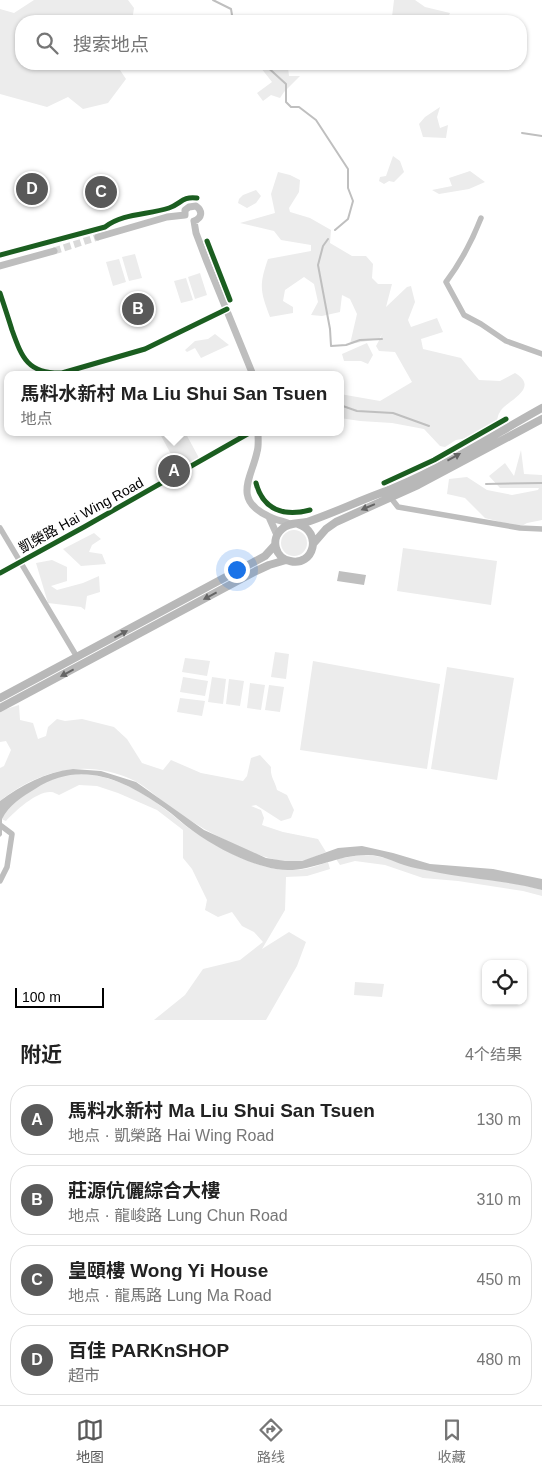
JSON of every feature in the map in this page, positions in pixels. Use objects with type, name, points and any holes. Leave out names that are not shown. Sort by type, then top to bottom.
[{"type":"main road","points":[[0,698],[259,560],[269,553],[275,545],[277,535],[283,528],[378,494],[414,478],[542,408]]},
{"type":"main road","points":[[313,544],[326,529],[336,522],[450,469],[542,419]]},
{"type":"main road","points":[[275,545],[279,554],[286,560],[294,562],[305,559],[311,553],[313,544],[309,530],[294,524]]},
{"type":"main road","points":[[0,708],[269,564],[286,560]]},
{"type":"street","points":[[189,206],[194,206],[201,212],[200,217],[194,222],[187,220],[185,215],[185,210],[189,206]]},
{"type":"street","points":[[98,238],[167,217],[185,215]]},
{"type":"street","points":[[481,218],[461,262],[446,282],[464,315],[506,341],[542,354]]},
{"type":"street","points":[[194,222],[199,240],[251,371]]},
{"type":"street","points":[[0,266],[54,251]]},
{"type":"street","points":[[0,293],[19,349],[27,362],[43,371]]},
{"type":"street","points":[[66,371],[145,349],[227,309]]},
{"type":"street","name":"凱榮路 Hai Wing Road","points":[[0,573],[244,436]]},
{"type":"street","points":[[258,436],[258,451],[247,481],[246,490],[251,502],[269,517],[294,524]]},
{"type":"street","points":[[391,498],[398,507],[520,528],[542,529]]},
{"type":"street","points":[[269,517],[277,535]]},
{"type":"street","points":[[0,528],[77,658]]},
{"type":"street","points":[[0,881],[7,867],[12,834],[3,827]]},
{"type":"shaded area","points":[[34,0],[128,0],[134,8],[133,15],[15,15],[15,70],[120,70],[126,79],[108,103],[83,109],[68,97],[47,107],[0,94],[0,9],[14,13]]},
{"type":"shaded area","points":[[394,0],[415,0],[425,7],[450,13],[449,15],[392,15]]},
{"type":"shaded area","points":[[263,70],[288,70],[289,76],[300,76],[280,98],[271,95],[263,101],[257,93],[272,82]]},
{"type":"shaded area","points":[[440,107],[437,117],[440,128],[448,125],[446,138],[423,137],[419,124],[425,117]]},
{"type":"shaded area","points":[[393,156],[400,161],[404,172],[394,182],[389,181],[384,184],[379,181],[380,177],[386,176]]},
{"type":"shaded area","points":[[470,171],[485,182],[469,189],[439,194],[432,190],[452,186],[449,178]]},
{"type":"shaded area","points":[[278,172],[300,180],[299,192],[289,208],[290,212],[310,218],[331,230],[330,243],[352,256],[366,256],[373,264],[372,278],[378,284],[392,284],[386,307],[407,287],[411,286],[415,302],[408,320],[411,327],[437,318],[443,332],[421,339],[423,349],[461,358],[479,380],[500,381],[515,373],[522,379],[525,384],[523,390],[503,408],[497,420],[467,438],[456,440],[445,447],[440,446],[424,429],[392,423],[344,419],[344,395],[380,401],[412,382],[395,352],[379,351],[376,346],[383,333],[379,339],[350,344],[357,314],[350,299],[342,295],[340,312],[322,316],[311,315],[318,302],[314,284],[304,277],[285,290],[283,301],[293,307],[293,313],[270,317],[264,301],[262,288],[263,275],[268,259],[311,251],[311,245],[281,240],[274,231],[240,223],[275,213],[271,194]]},
{"type":"shaded area","points":[[256,190],[261,196],[256,203],[247,208],[238,203],[243,195]]},
{"type":"shaded area","points":[[135,254],[142,278],[129,281],[122,257]]},
{"type":"shaded area","points":[[119,259],[126,282],[113,286],[106,262]]},
{"type":"shaded area","points":[[200,273],[207,295],[195,299],[188,277]]},
{"type":"shaded area","points":[[186,278],[193,300],[181,303],[174,281]]},
{"type":"shaded area","points":[[215,334],[229,345],[201,358],[195,348],[187,352],[185,350],[195,341],[208,339]]},
{"type":"shaded area","points":[[367,343],[373,355],[368,364],[361,361],[344,361],[342,354]]},
{"type":"shaded area","points":[[161,436],[187,436],[199,458],[179,469]]},
{"type":"shaded area","points":[[521,450],[524,474],[542,475],[542,520],[527,523],[520,527],[485,518],[465,498],[447,494],[449,479],[467,477],[487,490],[512,495],[538,490],[539,488],[500,488],[489,476],[505,463],[514,476]]},
{"type":"shaded area","points":[[294,530],[303,534],[307,543],[303,552],[294,556],[285,552],[281,543],[285,534]]},
{"type":"shaded area","points":[[94,533],[101,539],[92,545],[89,552],[102,554],[106,564],[81,566],[63,549]]},
{"type":"shaded area","points":[[403,548],[497,561],[491,605],[397,591]]},
{"type":"shaded area","points":[[52,560],[67,567],[67,581],[51,586],[57,590],[83,583],[99,576],[100,592],[87,596],[85,610],[81,607],[48,603],[36,563]]},
{"type":"shaded area","points":[[339,571],[366,575],[364,585],[337,581]]},
{"type":"shaded area","points":[[275,652],[289,654],[286,679],[271,677]]},
{"type":"shaded area","points":[[185,658],[210,661],[207,676],[182,672]]},
{"type":"shaded area","points":[[313,661],[440,684],[427,769],[300,750]]},
{"type":"shaded area","points":[[447,667],[514,678],[497,780],[431,769]]},
{"type":"shaded area","points":[[183,677],[208,681],[205,696],[180,692]]},
{"type":"shaded area","points":[[212,677],[226,679],[223,704],[208,702]]},
{"type":"shaded area","points":[[229,679],[244,681],[240,706],[226,704]]},
{"type":"shaded area","points":[[250,683],[265,685],[261,710],[247,708]]},
{"type":"shaded area","points":[[269,685],[284,687],[280,712],[265,710]]},
{"type":"shaded area","points":[[180,698],[205,701],[202,716],[177,712]]},
{"type":"shaded area","points":[[19,705],[20,720],[33,723],[38,739],[46,736],[48,727],[57,719],[65,721],[82,719],[114,727],[127,739],[142,763],[163,770],[171,760],[201,773],[243,781],[247,776],[251,758],[260,755],[271,767],[277,790],[287,795],[294,810],[291,818],[281,821],[256,805],[251,806],[261,810],[264,818],[262,825],[283,832],[318,839],[326,852],[307,860],[293,862],[271,859],[256,854],[195,824],[135,781],[100,770],[65,770],[48,775],[31,781],[0,801],[0,768],[4,766],[11,750],[6,741],[0,742],[0,711]]},
{"type":"shaded area","points":[[73,769],[101,771],[136,782],[204,830],[266,858],[302,861],[338,848],[362,846],[430,864],[493,869],[542,879],[542,890],[430,871],[373,855],[345,858],[299,869],[288,870],[265,867],[243,859],[212,843],[164,808],[133,789],[102,777],[85,774],[69,775],[52,780],[21,798],[12,805],[2,819],[2,835],[0,837],[0,801],[34,780],[53,773]]},
{"type":"shaded area","points":[[71,774],[83,774],[117,781],[137,791],[157,803],[204,838],[241,858],[282,870],[307,869],[328,862],[330,869],[307,876],[286,877],[285,910],[262,949],[289,932],[306,942],[297,966],[266,1020],[154,1020],[185,995],[203,969],[240,960],[263,942],[254,932],[242,926],[232,912],[218,917],[205,910],[207,900],[192,869],[183,858],[183,830],[157,810],[97,786],[79,785],[59,795],[51,792],[39,795],[21,807],[6,821],[1,819],[21,798],[49,780]]},
{"type":"shaded area","points":[[361,855],[388,859],[432,871],[501,881],[542,890],[542,896],[523,891],[458,881],[423,878],[385,865],[355,861],[340,865],[336,859]]},
{"type":"shaded area","points":[[355,982],[384,984],[382,997],[354,995]]},
{"type":"waterway","points":[[213,0],[231,9],[232,15]]},
{"type":"waterway","points":[[271,70],[286,84],[286,102],[291,107],[299,107],[316,120],[348,169],[348,188],[353,201],[348,219],[335,230]]},
{"type":"waterway","points":[[522,133],[542,136]]},
{"type":"waterway","points":[[328,239],[323,246],[318,265],[330,329],[331,346],[346,345],[360,340],[382,339]]},
{"type":"waterway","points":[[344,406],[357,411],[393,413],[429,426]]},
{"type":"waterway","points":[[486,484],[542,483]]},
{"type":"tunnel","points":[[54,251],[98,237]]},
{"type":"cycle path","points":[[0,255],[105,227],[120,219],[169,208],[188,198],[197,198]]},
{"type":"cycle path","points":[[207,241],[230,300]]},
{"type":"cycle path","points":[[0,293],[19,349],[28,362],[41,371]]},
{"type":"cycle path","points":[[69,371],[145,349],[227,309]]},
{"type":"cycle path","points":[[384,483],[434,460],[506,419]]},
{"type":"cycle path","points":[[0,573],[244,436]]},
{"type":"cycle path","points":[[256,483],[264,500],[276,509],[292,513],[310,510]]},
{"type":"place","name":"百佳 PARKnSHOP","points":[[32,189]]},
{"type":"place","name":"皇頤樓 Wong Yi House","points":[[101,192]]},
{"type":"place","name":"莊源伉儷綜合大樓","points":[[138,309]]},
{"type":"place","name":"馬料水新村 Ma Liu Shui San Tsuen","points":[[174,471]]}]
